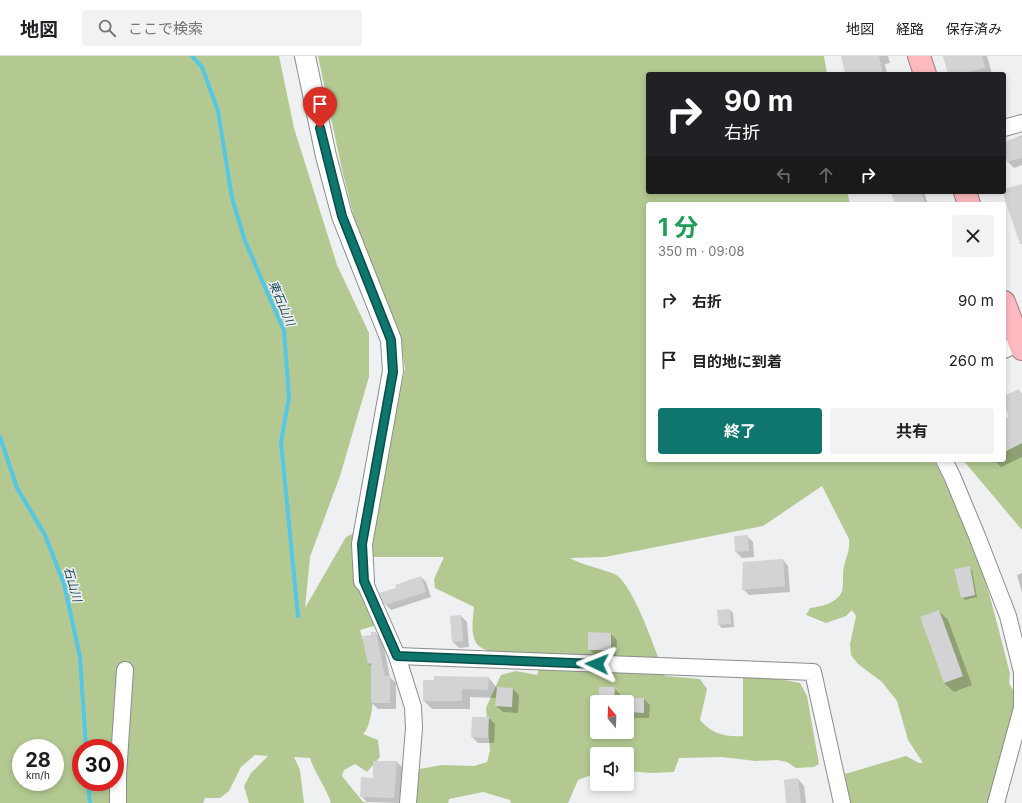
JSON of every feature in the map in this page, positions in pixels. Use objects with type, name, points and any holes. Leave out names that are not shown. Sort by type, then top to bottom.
[{"type":"highway","points":[[919,56],[924,72]]},
{"type":"highway","points":[[1006,308],[1016,338]]},
{"type":"street","points":[[305,56],[326,156],[342,216],[391,340],[393,372],[362,544],[364,581],[397,656],[413,707],[414,728],[408,803]]},
{"type":"street","points":[[1006,127],[1022,123]]},
{"type":"street","points":[[945,462],[972,523],[1008,616],[1022,672],[1022,708],[996,803]]},
{"type":"street","points":[[397,656],[813,672],[842,803]]},
{"type":"street","points":[[118,803],[118,775],[125,670]]},
{"type":"green space","points":[[0,56],[279,56],[294,128],[337,265],[369,333],[369,377],[340,476],[310,557],[305,608],[346,537],[356,532],[376,616],[374,626],[360,630],[371,664],[374,683],[371,713],[366,730],[363,734],[378,740],[380,757],[367,772],[355,764],[344,770],[342,776],[363,802],[368,803],[331,803],[310,758],[294,757],[300,770],[304,803],[249,803],[244,786],[251,773],[268,756],[255,755],[241,767],[229,791],[220,798],[205,798],[203,803],[0,803]]},
{"type":"green space","points":[[318,56],[824,56],[827,72],[646,72],[646,194],[848,194],[850,202],[646,202],[646,462],[935,462],[973,543],[991,599],[1010,674],[1009,683],[1014,692],[1013,708],[988,803],[850,803],[845,774],[906,756],[919,763],[923,763],[908,740],[897,701],[882,682],[858,664],[851,655],[850,644],[856,616],[852,610],[846,616],[826,623],[806,615],[810,608],[828,604],[837,599],[840,595],[843,588],[843,569],[849,546],[849,539],[822,486],[763,526],[605,557],[570,558],[614,574],[618,576],[625,584],[632,595],[645,623],[665,676],[700,679],[707,689],[700,720],[709,729],[719,734],[743,736],[743,678],[774,678],[800,683],[807,696],[819,764],[814,767],[796,768],[787,762],[777,760],[756,761],[722,757],[679,758],[674,772],[651,773],[634,772],[634,747],[590,747],[590,776],[578,780],[568,803],[511,803],[510,800],[483,792],[449,799],[448,803],[412,803],[413,780],[419,769],[442,765],[474,766],[487,762],[490,751],[486,708],[501,675],[516,671],[537,675],[543,655],[498,653],[482,648],[477,644],[473,636],[474,607],[435,588],[434,579],[444,557],[368,557],[366,540],[405,369],[400,337],[360,241],[342,170]]},
{"type":"green space","points":[[1022,443],[1022,530],[965,462],[1006,462],[1006,451]]},
{"type":"building","points":[[841,56],[879,56],[883,72],[845,72]]},
{"type":"building","points":[[943,56],[982,56],[985,68],[969,72],[947,72]]},
{"type":"building","points":[[1022,136],[1022,158],[1007,162],[1006,141]]},
{"type":"building","points":[[1022,184],[1022,244],[1020,244],[1004,197],[1004,194],[1006,194],[1006,188]]},
{"type":"building","points":[[892,194],[922,194],[924,202],[894,202]]},
{"type":"building","points":[[1019,389],[1022,396],[1022,443],[1006,451],[1006,418],[1009,417],[1006,410],[1006,395]]},
{"type":"building","points":[[748,535],[749,551],[735,552],[734,536]]},
{"type":"building","points":[[783,559],[785,586],[742,590],[743,562]]},
{"type":"building","points":[[970,566],[975,595],[961,598],[954,569]]},
{"type":"building","points":[[421,576],[426,592],[385,605],[379,593],[396,588],[395,585]]},
{"type":"building","points":[[730,609],[731,624],[718,625],[717,610]]},
{"type":"building","points":[[939,610],[963,676],[944,683],[920,617]]},
{"type":"building","points":[[461,615],[463,641],[452,642],[450,616]]},
{"type":"building","points":[[371,632],[376,632],[385,676],[390,676],[390,703],[371,703],[371,663],[368,664],[362,636],[371,635]]},
{"type":"building","points":[[588,632],[611,633],[611,650],[588,650]]},
{"type":"building","points":[[434,676],[489,677],[488,690],[462,689],[462,701],[423,701],[423,680],[434,680]]},
{"type":"building","points":[[497,687],[513,688],[512,707],[495,706]]},
{"type":"building","points":[[599,687],[615,687],[614,695],[599,695]]},
{"type":"building","points":[[634,698],[644,698],[644,713],[634,712]]},
{"type":"building","points":[[472,717],[489,717],[488,738],[471,737]]},
{"type":"building","points":[[373,761],[397,761],[394,798],[360,797],[361,777],[373,778]]},
{"type":"building","points":[[798,778],[801,803],[786,803],[784,780]]},
{"type":"waterway","name":"東石山川","points":[[192,56],[202,67],[218,111],[232,198],[245,241],[284,331],[289,397],[281,442],[298,616]]},
{"type":"waterway","name":"石山川","points":[[0,437],[17,488],[45,535],[64,584],[80,657],[85,739]]},
{"type":"waterway","name":"石山川","points":[[89,791],[90,803]]},
{"type":"route","points":[[320,128],[342,216],[391,340],[393,372],[362,544],[362,563],[364,581],[397,656],[597,664]]}]
